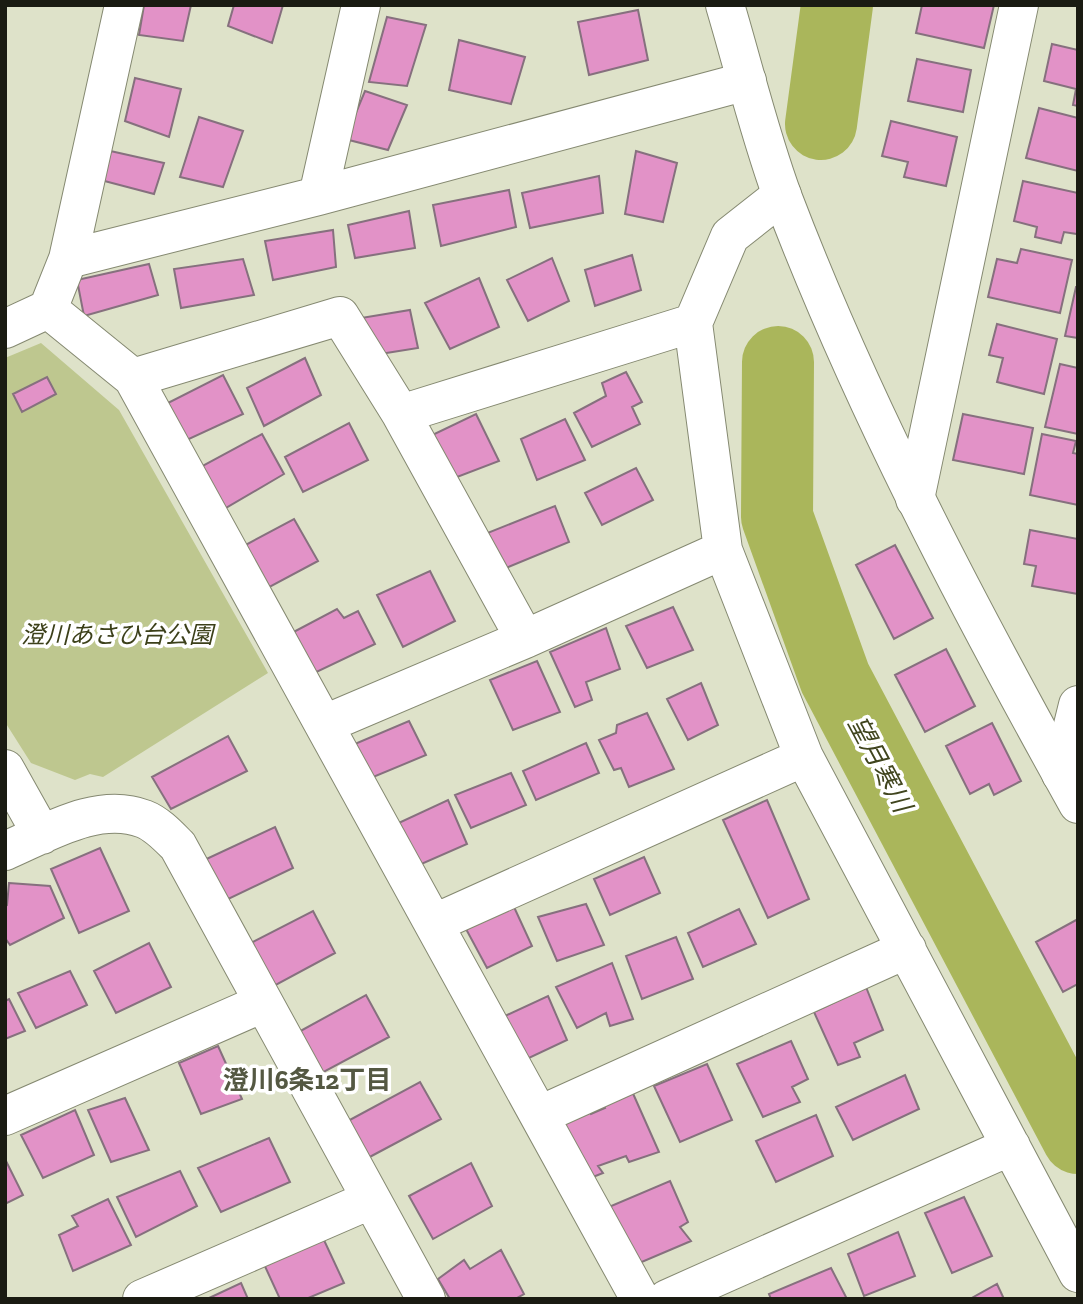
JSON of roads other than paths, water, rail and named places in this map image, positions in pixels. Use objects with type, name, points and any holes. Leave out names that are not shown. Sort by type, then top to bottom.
[{"type":"street","points":[[5,329],[48,309],[68,259],[124,5]]},
{"type":"street","points":[[318,195],[361,5]]},
{"type":"street","points":[[725,5],[782,195],[834,326],[915,499],[1070,789]]},
{"type":"street","points":[[915,499],[1018,5]]},
{"type":"street","points":[[68,259],[747,81]]},
{"type":"street","points":[[782,195],[730,236],[693,323],[723,550],[804,757],[1078,1273]]},
{"type":"street","points":[[48,309],[133,378],[326,724],[640,1299]]},
{"type":"street","points":[[133,378],[340,316],[401,414],[525,639]]},
{"type":"street","points":[[401,414],[693,323]]},
{"type":"street","points":[[326,724],[723,550]]},
{"type":"street","points":[[1070,789],[1078,705]]},
{"type":"street","points":[[435,923],[804,757]]},
{"type":"street","points":[[5,769],[42,835]]},
{"type":"street","points":[[5,851],[90,816],[119,813],[145,819],[178,846],[426,1299]]},
{"type":"street","points":[[540,1115],[908,949]]},
{"type":"street","points":[[5,1116],[263,1003]]},
{"type":"street","points":[[667,1299],[1011,1146]]},
{"type":"street","points":[[142,1299],[370,1200]]},
{"type":"waterway","name":"望月寒川","points":[[821,124],[837,5]]},
{"type":"waterway","name":"望月寒川","points":[[778,362],[777,517],[835,678],[1078,1138]]},
{"type":"district","name":"澄川6条12丁目","points":[[307,1080]]},
{"type":"park label","name":"澄川あさひ台公園","points":[[117,634]]}]
